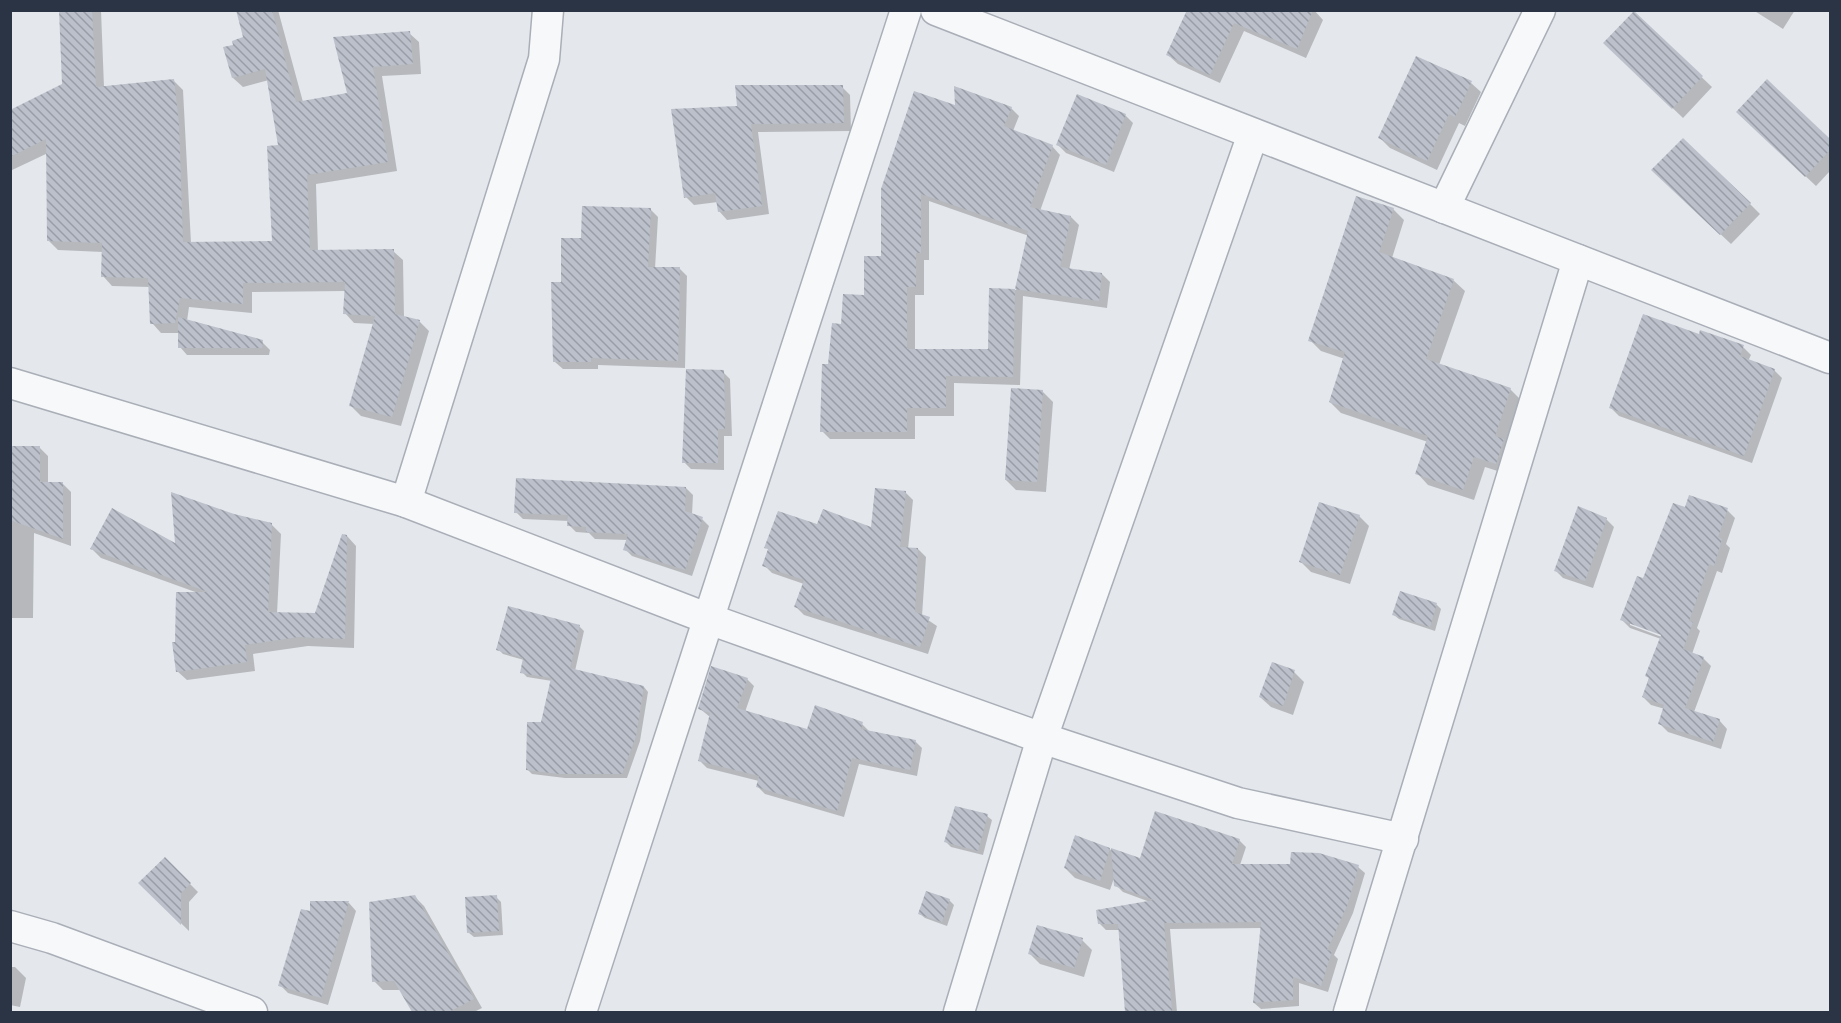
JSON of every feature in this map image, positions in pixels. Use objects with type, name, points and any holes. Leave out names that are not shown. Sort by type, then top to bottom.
[{"type":"street","points":[[406,502],[544,59],[548,10]]},
{"type":"street","points":[[581,1012],[906,10]]},
{"type":"street","points":[[936,10],[1830,358]]},
{"type":"street","points":[[1444,208],[1540,10]]},
{"type":"street","points":[[959,1012],[1042,738],[1253,134]]},
{"type":"street","points":[[1349,1012],[1578,260]]},
{"type":"street","points":[[10,383],[406,502],[709,619],[1042,738],[1238,802],[1403,839]]},
{"type":"street","points":[[10,926],[52,938],[251,1012]]},
{"type":"building","points":[[59,10],[92,10],[96,87],[174,79],[179,124],[183,242],[272,241],[267,146],[278,145],[265,69],[232,78],[223,47],[233,45],[232,41],[243,37],[236,10],[272,10],[296,102],[347,93],[333,37],[410,31],[413,64],[373,67],[388,162],[307,175],[310,250],[394,249],[395,314],[420,320],[392,417],[349,406],[375,316],[343,314],[345,282],[243,283],[243,304],[180,298],[175,323],[150,324],[148,278],[101,277],[102,243],[47,241],[46,139],[10,157],[10,110],[62,84]]},
{"type":"building","points":[[1187,10],[1313,10],[1297,49],[1234,23],[1210,75],[1166,55]]},
{"type":"building","points":[[1634,11],[1703,76],[1672,109],[1603,43]]},
{"type":"building","points":[[1416,56],[1472,81],[1455,117],[1449,114],[1427,161],[1378,138]]},
{"type":"building","points":[[1767,79],[1830,139],[1830,150],[1805,177],[1736,112]]},
{"type":"building","points":[[735,85],[843,85],[844,123],[751,124],[762,206],[718,212],[715,193],[684,198],[671,109],[737,106]]},
{"type":"building","points":[[954,86],[1012,107],[1004,126],[1053,145],[1030,207],[1071,216],[1060,267],[1102,273],[1099,301],[1015,289],[1013,377],[946,376],[946,408],[907,408],[907,432],[820,432],[822,364],[828,364],[832,323],[841,324],[843,294],[864,295],[864,256],[881,256],[881,189],[914,91],[955,105]],"holes":[[[921,194],[1028,231],[1015,289],[989,288],[988,349],[907,349],[907,287],[916,287],[916,253],[921,253]]]},
{"type":"building","points":[[1077,94],[1126,114],[1106,165],[1056,145]]},
{"type":"building","points":[[1683,138],[1751,203],[1720,235],[1651,170]]},
{"type":"building","points":[[1356,196],[1394,208],[1379,252],[1454,279],[1426,359],[1511,388],[1495,436],[1504,439],[1496,464],[1474,457],[1463,490],[1415,474],[1428,436],[1329,402],[1345,352],[1308,341]]},
{"type":"building","points":[[582,206],[651,208],[648,267],[680,267],[678,361],[591,358],[591,362],[553,362],[551,282],[561,282],[561,238],[581,238]]},
{"type":"building","points":[[1643,314],[1699,334],[1700,330],[1744,345],[1740,356],[1775,369],[1744,456],[1609,408]]},
{"type":"building","points":[[178,317],[263,340],[262,348],[178,348]]},
{"type":"building","points":[[686,369],[724,370],[725,429],[718,429],[718,463],[682,463]]},
{"type":"building","points":[[1011,388],[1043,390],[1037,482],[1005,480]]},
{"type":"building","points":[[10,446],[40,446],[40,482],[63,482],[63,539],[10,520]]},
{"type":"building","points":[[516,478],[686,487],[685,511],[703,517],[685,570],[623,550],[628,534],[586,532],[586,527],[567,526],[568,515],[514,513]]},
{"type":"building","points":[[875,488],[906,491],[900,547],[918,548],[915,612],[930,617],[920,647],[794,607],[804,580],[762,566],[768,549],[764,548],[778,511],[817,524],[823,509],[871,527]]},
{"type":"building","points":[[171,492],[234,514],[272,523],[268,612],[315,613],[342,534],[347,535],[345,639],[298,637],[245,645],[247,662],[176,672],[172,642],[175,642],[176,592],[208,592],[90,549],[112,508],[175,543]]},
{"type":"building","points":[[1689,495],[1728,508],[1718,537],[1722,539],[1714,566],[1709,564],[1689,621],[1693,622],[1683,649],[1704,657],[1685,708],[1720,719],[1713,742],[1658,724],[1664,705],[1642,697],[1649,678],[1645,676],[1661,635],[1620,620],[1637,576],[1643,578],[1673,503],[1685,507]]},
{"type":"building","points":[[1319,502],[1360,515],[1340,575],[1299,562]]},
{"type":"building","points":[[1578,506],[1607,518],[1585,581],[1554,571]]},
{"type":"building","points":[[1400,591],[1437,603],[1430,627],[1392,615]]},
{"type":"building","points":[[508,606],[580,625],[570,668],[644,686],[636,736],[622,774],[559,774],[526,770],[527,722],[541,722],[551,678],[520,673],[523,658],[496,650]]},
{"type":"building","points":[[1272,662],[1295,670],[1283,706],[1259,697]]},
{"type":"building","points":[[711,666],[748,678],[737,708],[807,729],[815,705],[863,722],[861,729],[916,740],[910,770],[852,758],[837,811],[756,787],[759,776],[698,761],[710,713],[698,709]]},
{"type":"building","points":[[955,806],[988,814],[978,851],[944,842]]},
{"type":"building","points":[[1155,811],[1240,839],[1232,864],[1290,864],[1291,852],[1319,853],[1359,865],[1347,906],[1327,950],[1332,951],[1321,986],[1293,977],[1293,1000],[1253,1003],[1261,922],[1164,923],[1172,1011],[1125,1012],[1118,924],[1098,924],[1096,910],[1154,900],[1114,886],[1111,848],[1140,858]]},
{"type":"building","points":[[1075,835],[1110,848],[1100,881],[1064,868]]},
{"type":"building","points":[[165,857],[191,883],[181,893],[181,925],[138,883]]},
{"type":"building","points":[[926,891],[950,899],[942,922],[918,914]]},
{"type":"building","points":[[415,895],[474,999],[449,1012],[412,1012],[394,981],[372,982],[369,902]]},
{"type":"building","points":[[497,895],[499,931],[467,933],[465,897]]},
{"type":"building","points":[[310,901],[349,901],[321,998],[278,986],[301,909],[310,911]]},
{"type":"building","points":[[1037,925],[1083,938],[1074,968],[1028,954]]}]
